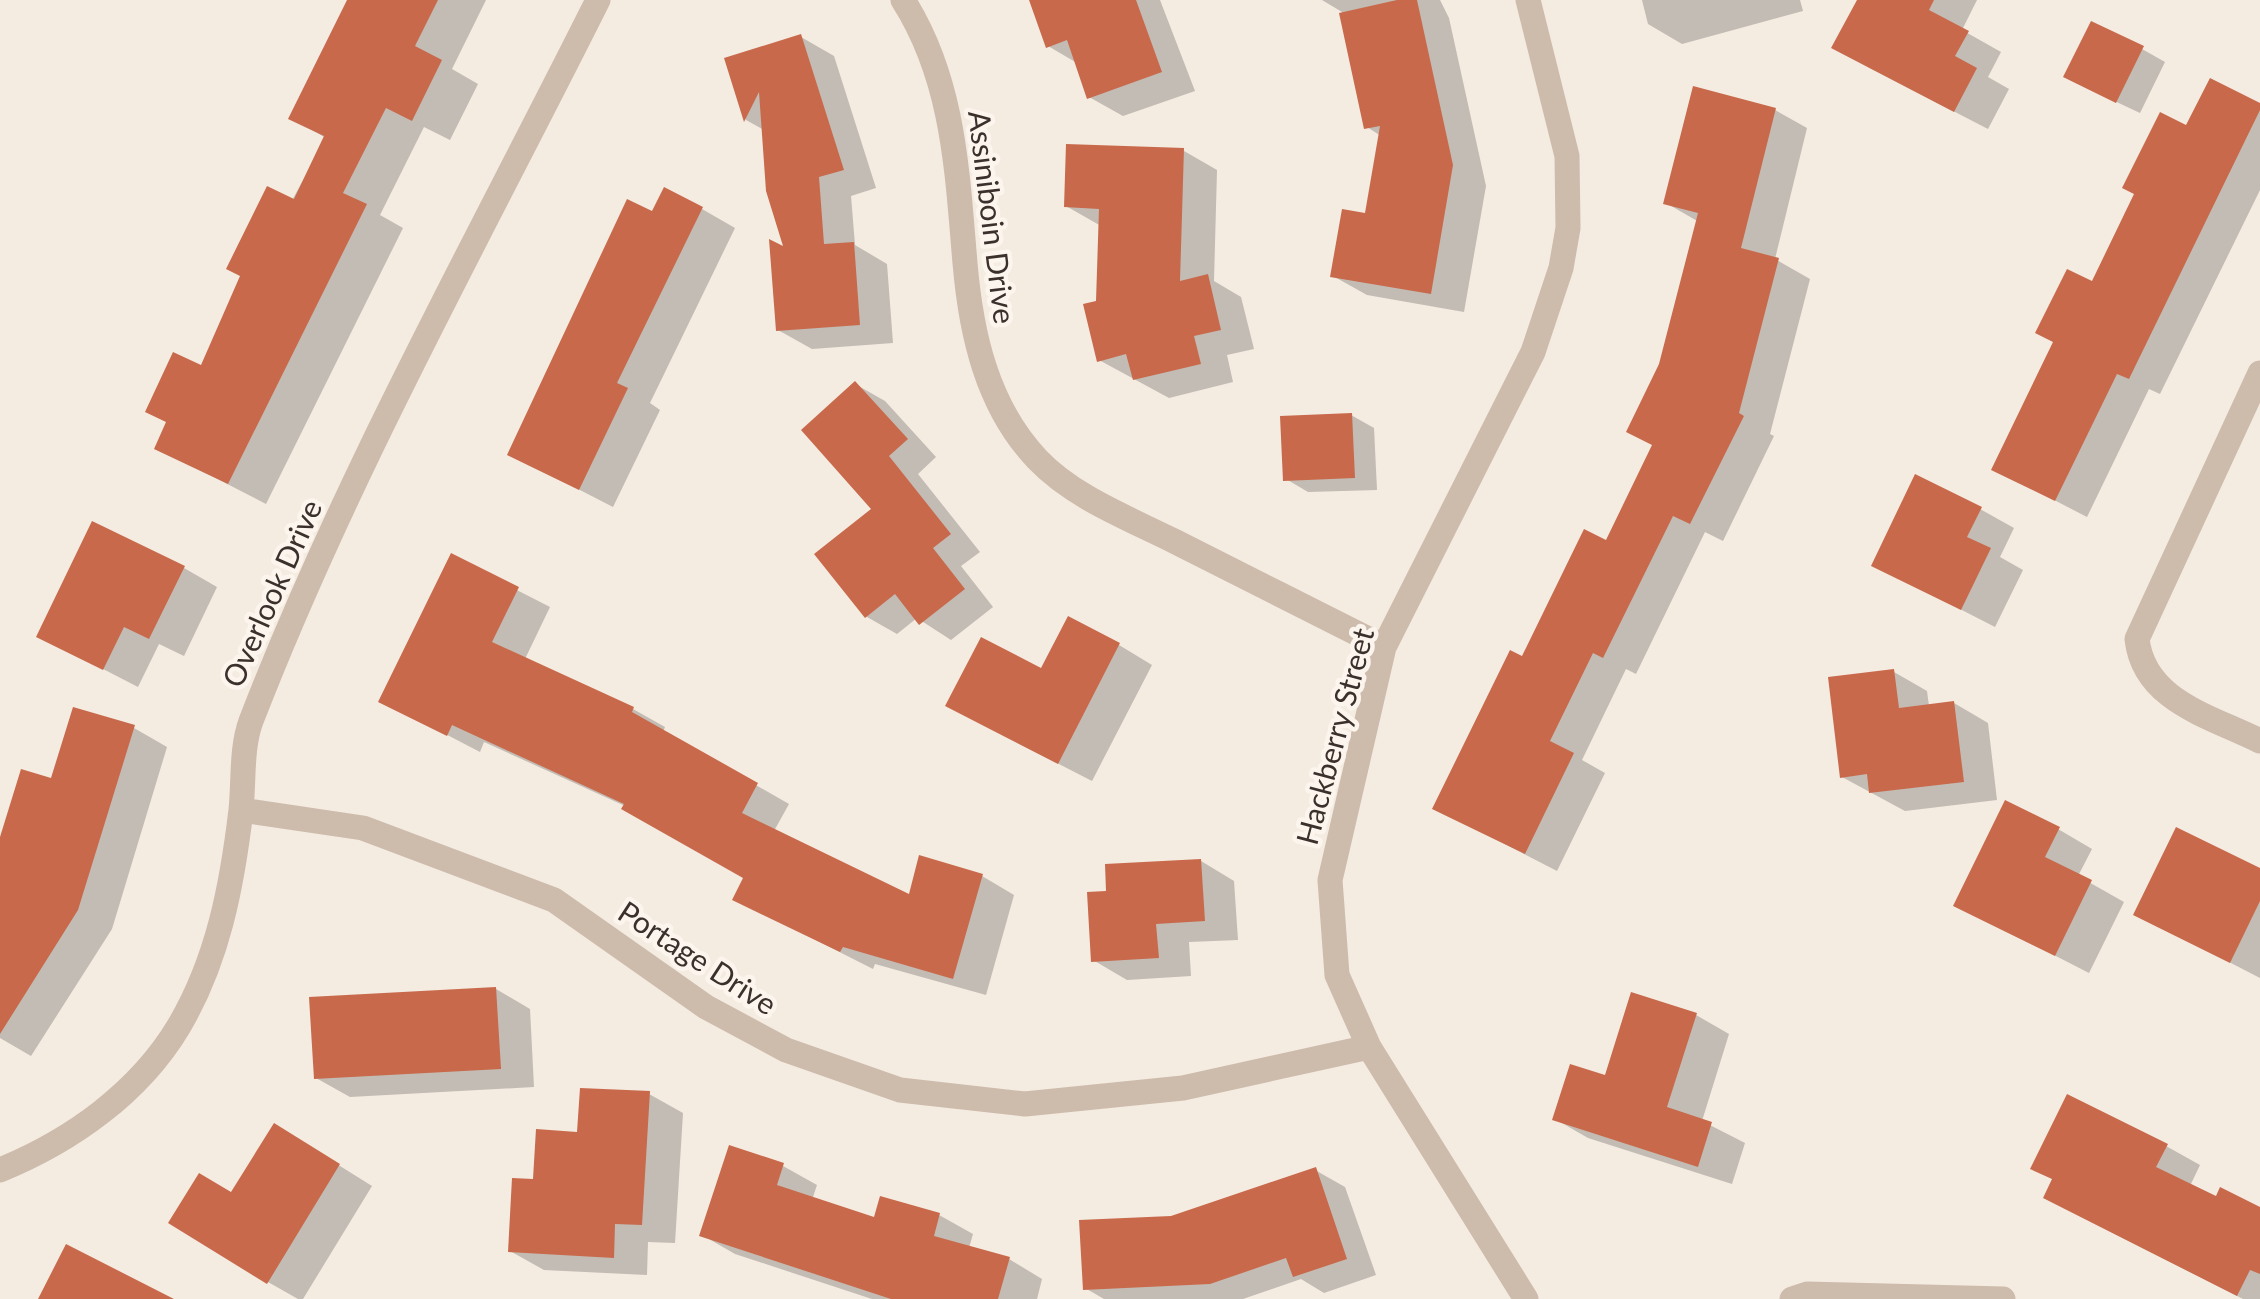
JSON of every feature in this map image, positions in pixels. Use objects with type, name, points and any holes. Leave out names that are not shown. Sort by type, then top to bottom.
[{"type":"street","name":"Overlook Drive","points":[[0,1170],[75,1132],[112,1104],[150,1068],[178,1028],[205,978],[221,928],[241,810],[247,731],[297,601],[598,0]]},
{"type":"street","name":"Assiniboin Drive","points":[[903,0],[934,59],[946,103],[974,332],[988,380],[1009,423],[1038,460],[1084,496],[1384,647]]},
{"type":"street","name":"Hackberry Street","points":[[1526,1299],[1368,1047],[1337,975],[1330,880],[1384,647],[1533,352],[1561,268],[1568,228],[1567,156],[1528,0]]},
{"type":"street","points":[[2260,373],[2137,639],[2140,666],[2158,688],[2260,741]]},
{"type":"street","name":"Portage Drive","points":[[241,810],[363,828],[554,900],[706,1007],[786,1050],[900,1090],[1025,1104],[1182,1088],[1368,1047]]},
{"type":"street","points":[[1792,1299],[1808,1294],[2003,1299]]},
{"type":"building","points":[[347,0],[438,0],[415,46],[442,60],[412,121],[386,108],[343,193],[367,204],[228,484],[154,449],[166,422],[145,412],[173,352],[201,365],[240,276],[226,269],[267,186],[294,199],[324,136],[288,119]]},
{"type":"building","points":[[1029,0],[1136,0],[1162,72],[1087,99],[1067,40],[1046,48]]},
{"type":"building","points":[[1397,0],[1417,0],[1453,165],[1431,294],[1330,277],[1342,209],[1365,213],[1380,126],[1364,129],[1339,13]]},
{"type":"building","points":[[1857,0],[1934,0],[1929,10],[1969,31],[1955,56],[1977,68],[1954,112],[1831,48]]},
{"type":"building","points":[[2091,21],[2144,46],[2116,103],[2063,77]]},
{"type":"building","points":[[801,34],[844,170],[819,177],[824,244],[854,242],[860,325],[776,331],[769,239],[783,246],[766,191],[759,92],[744,122],[724,58]]},
{"type":"building","points":[[2210,78],[2260,103],[2260,110],[2129,379],[2117,374],[2055,501],[1991,470],[2053,342],[2035,333],[2067,269],[2092,281],[2134,194],[2122,188],[2160,112],[2186,125]]},
{"type":"building","points":[[1693,86],[1776,108],[1741,248],[1779,258],[1739,413],[1744,416],[1690,524],[1673,516],[1603,658],[1593,653],[1550,741],[1574,753],[1525,854],[1432,809],[1510,650],[1522,656],[1584,529],[1606,540],[1652,445],[1626,432],[1659,364],[1698,213],[1663,204]]},
{"type":"building","points":[[1066,144],[1184,148],[1180,281],[1208,274],[1221,330],[1194,336],[1201,364],[1133,380],[1126,354],[1097,362],[1083,304],[1096,301],[1099,209],[1064,207]]},
{"type":"building","points":[[664,187],[703,207],[617,383],[628,388],[579,490],[507,455],[627,199],[652,211]]},
{"type":"building","points":[[855,381],[908,439],[889,456],[951,534],[933,548],[965,589],[919,625],[895,594],[865,618],[814,554],[871,509],[801,430]]},
{"type":"building","points":[[1352,413],[1355,478],[1283,481],[1280,416]]},
{"type":"building","points":[[1915,474],[1982,507],[1967,537],[1991,548],[1961,610],[1871,566]]},
{"type":"building","points":[[92,521],[185,566],[149,639],[124,627],[103,670],[36,637]]},
{"type":"building","points":[[451,553],[519,587],[492,642],[634,707],[632,712],[758,783],[742,813],[909,894],[919,855],[983,874],[953,979],[843,947],[840,952],[732,900],[743,878],[621,809],[624,804],[452,725],[447,736],[378,702]]},
{"type":"building","points":[[1068,616],[1120,643],[1058,764],[945,706],[981,637],[1041,668]]},
{"type":"building","points":[[1894,669],[1899,708],[1954,701],[1964,782],[1869,793],[1867,774],[1840,778],[1828,677]]},
{"type":"building","points":[[73,707],[135,725],[78,910],[0,1034],[0,837],[21,769],[51,778]]},
{"type":"building","points":[[2005,800],[2060,827],[2045,857],[2092,880],[2055,956],[1953,906]]},
{"type":"building","points":[[2176,827],[2260,868],[2260,901],[2230,963],[2133,915]]},
{"type":"building","points":[[1201,859],[1205,921],[1156,924],[1159,958],[1091,962],[1087,892],[1106,891],[1105,864]]},
{"type":"building","points":[[496,987],[501,1069],[314,1079],[309,997]]},
{"type":"building","points":[[1631,992],[1697,1013],[1667,1107],[1712,1122],[1698,1167],[1552,1120],[1570,1064],[1605,1075]]},
{"type":"building","points":[[580,1088],[650,1091],[642,1225],[615,1224],[614,1258],[508,1252],[512,1178],[533,1179],[536,1129],[577,1132]]},
{"type":"building","points":[[2067,1094],[2168,1144],[2156,1167],[2216,1196],[2220,1187],[2260,1207],[2260,1274],[2250,1270],[2237,1296],[2043,1198],[2052,1179],[2030,1169]]},
{"type":"building","points":[[274,1123],[340,1164],[267,1284],[168,1223],[199,1173],[231,1192]]},
{"type":"building","points":[[729,1145],[784,1163],[777,1185],[874,1217],[880,1196],[940,1213],[934,1236],[1010,1257],[998,1299],[891,1299],[699,1236]]},
{"type":"building","points":[[1316,1167],[1347,1259],[1293,1277],[1286,1258],[1210,1284],[1083,1290],[1079,1220],[1171,1216]]},
{"type":"building","points":[[66,1244],[174,1299],[38,1299]]}]
